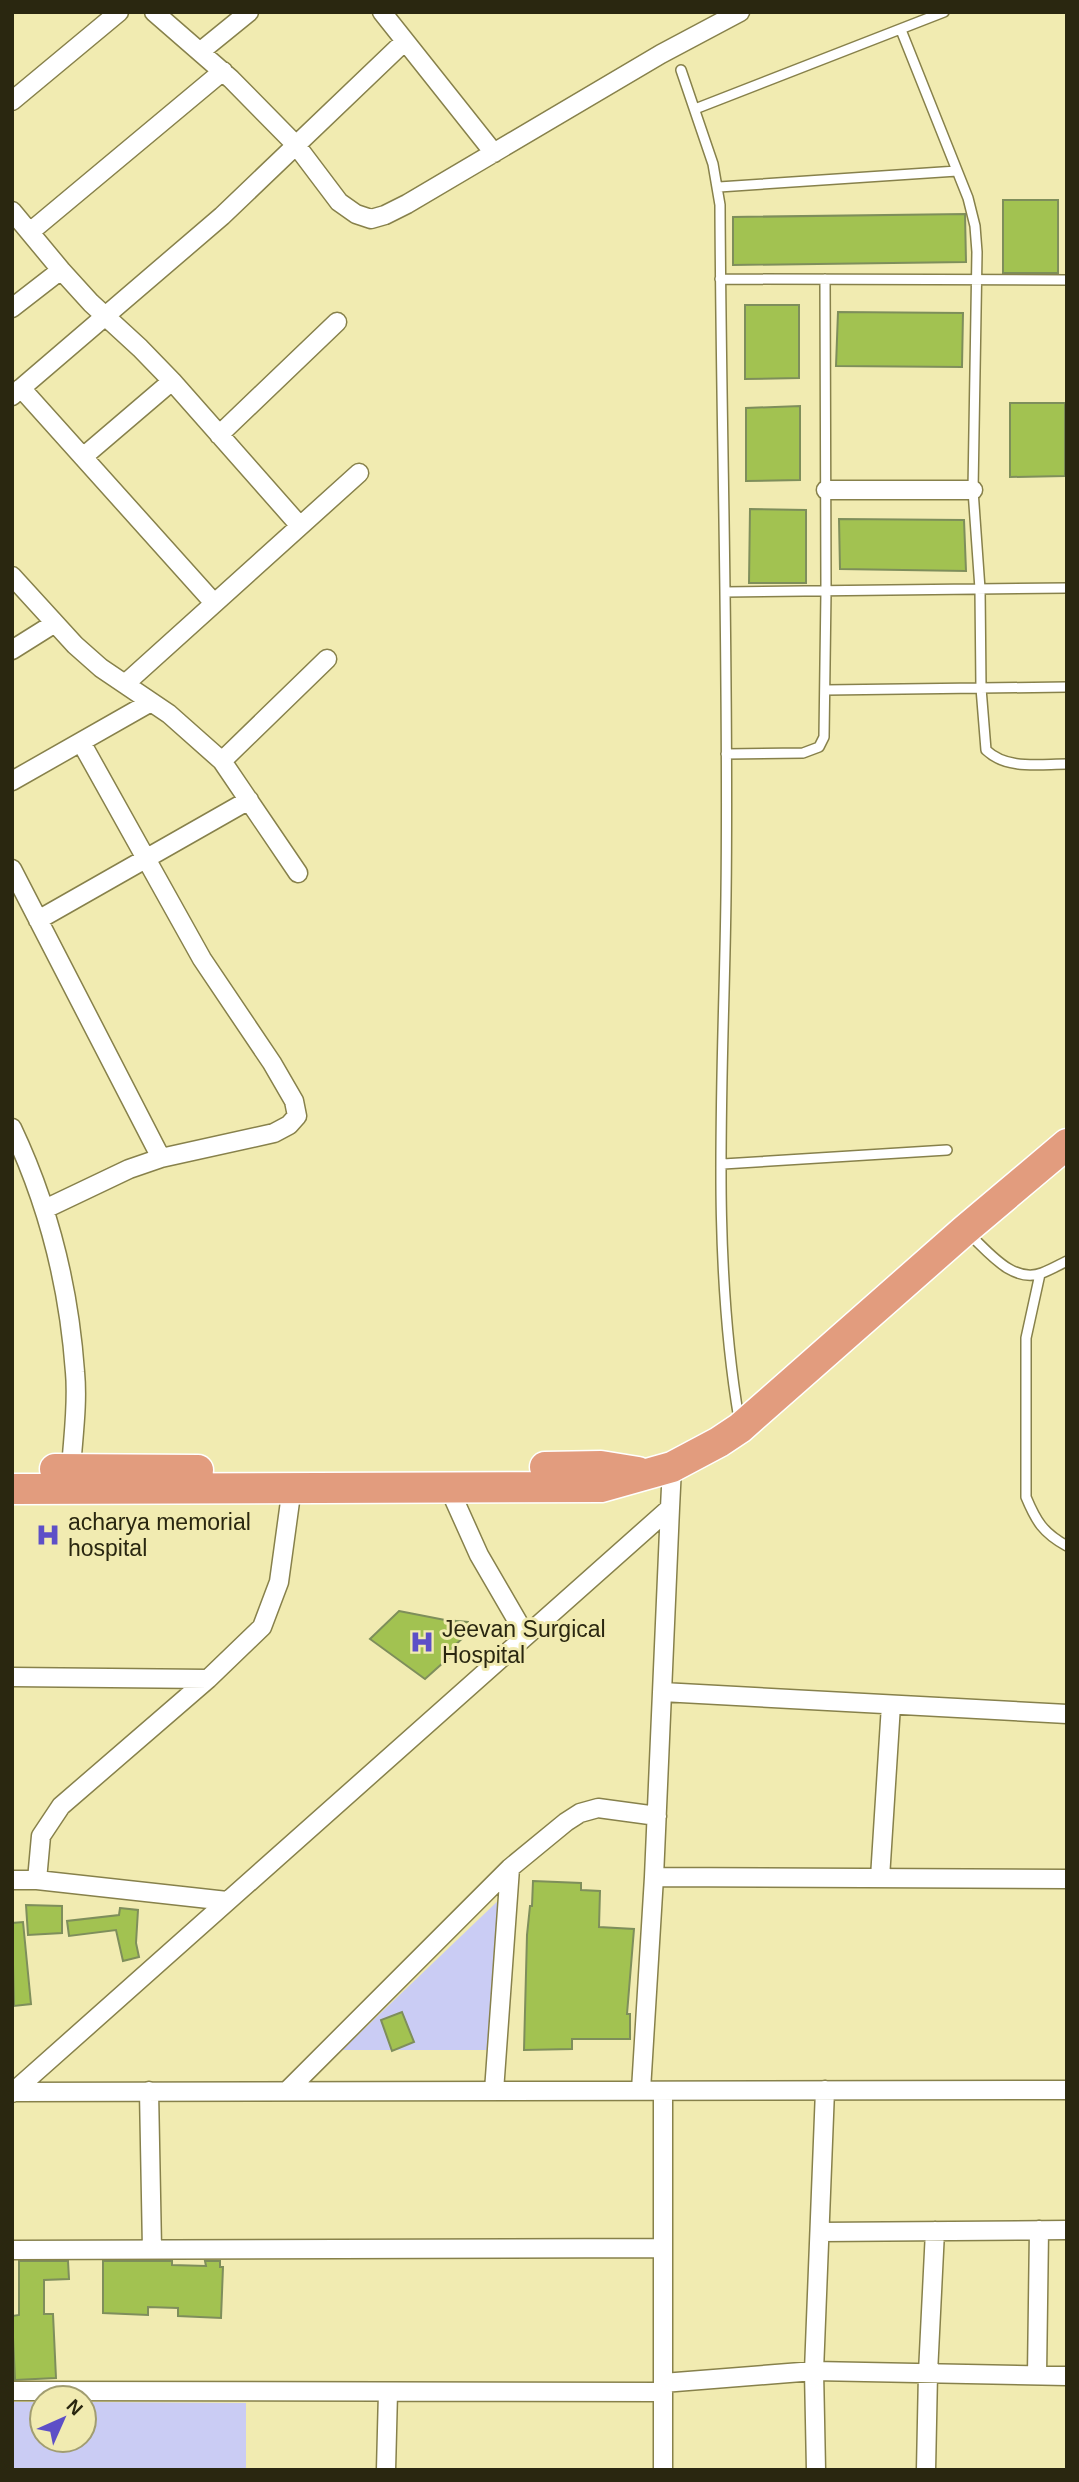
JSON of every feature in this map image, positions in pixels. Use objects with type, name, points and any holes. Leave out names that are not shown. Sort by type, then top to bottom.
[{"type":"highway","points":[[12,1489],[601,1487],[659,1470],[719,1442],[740,1428],[1067,1144]]},
{"type":"highway","points":[[12,1469],[289,1470],[601,1466],[659,1470]]},
{"type":"street","points":[[12,101],[119,12]]},
{"type":"street","points":[[154,12],[223,71],[296,145],[340,202],[356,214],[370,219],[408,204],[661,54],[740,12]]},
{"type":"street","points":[[201,51],[249,12]]},
{"type":"street","points":[[382,12],[494,153]]},
{"type":"street","points":[[214,603],[83,457],[17,392],[222,216],[405,41]]},
{"type":"street","points":[[30,232],[223,71]]},
{"type":"street","points":[[12,211],[61,270],[172,381],[300,526]]},
{"type":"street","points":[[12,308],[61,270]]},
{"type":"street","points":[[219,435],[337,322]]},
{"type":"street","points":[[83,457],[172,381]]},
{"type":"street","points":[[125,684],[359,473]]},
{"type":"street","points":[[826,489],[973,490]]},
{"type":"street","points":[[12,576],[75,645],[101,668],[169,714],[222,761],[298,873]]},
{"type":"street","points":[[12,650],[55,623]]},
{"type":"street","points":[[222,761],[327,659]]},
{"type":"street","points":[[12,781],[151,702]]},
{"type":"street","points":[[45,1209],[107,1178],[161,1158],[274,1133],[289,1125],[297,1115],[294,1101],[202,959],[81,742]]},
{"type":"street","points":[[38,920],[249,800]]},
{"type":"street","points":[[12,869],[161,1158]]},
{"type":"street","points":[[12,1128],[45,1209],[56,1251],[75,1374],[71,1469]]},
{"type":"street","points":[[641,2090],[654,1877],[670,1507],[659,1470]]},
{"type":"street","points":[[448,1486],[480,1555],[526,1636]]},
{"type":"street","points":[[37,1880],[41,1836],[61,1806],[208,1679],[262,1627],[279,1582],[292,1487]]},
{"type":"street","points":[[13,2092],[670,1507]]},
{"type":"street","points":[[12,1677],[208,1679]]},
{"type":"street","points":[[662,1692],[1067,1714]]},
{"type":"street","points":[[880,1878],[891,1704]]},
{"type":"street","points":[[287,2091],[510,1868],[580,1813],[598,1808],[657,1816]]},
{"type":"street","points":[[494,2091],[510,1868]]},
{"type":"street","points":[[654,1877],[1067,1879]]},
{"type":"street","points":[[12,1880],[37,1880],[227,1901]]},
{"type":"street","points":[[816,2470],[814,2371],[825,2090]]},
{"type":"street","points":[[13,2092],[1067,2090]]},
{"type":"street","points":[[149,2091],[152,2249]]},
{"type":"street","points":[[663,2091],[663,2470]]},
{"type":"street","points":[[1037,2375],[1039,2230]]},
{"type":"street","points":[[820,2232],[1067,2230]]},
{"type":"street","points":[[926,2470],[935,2231]]},
{"type":"street","points":[[12,2250],[663,2248]]},
{"type":"street","points":[[12,2391],[388,2392],[663,2388],[814,2371],[1067,2376]]},
{"type":"street","points":[[386,2470],[388,2392]]},
{"type":"lane","points":[[695,109],[944,12]]},
{"type":"lane","points":[[901,30],[968,198],[975,226],[977,280],[973,490],[986,750],[993,757],[1008,764],[1067,764]]},
{"type":"lane","points":[[681,69],[719,187],[726,754],[724,1295],[740,1428]]},
{"type":"lane","points":[[719,187],[957,171]]},
{"type":"lane","points":[[720,279],[1067,280]]},
{"type":"lane","points":[[726,754],[803,753],[819,747],[824,737],[825,279]]},
{"type":"lane","points":[[725,592],[1067,588]]},
{"type":"lane","points":[[826,690],[1067,687]]},
{"type":"lane","points":[[723,1164],[947,1150]]},
{"type":"lane","points":[[965,1230],[1009,1270],[1022,1276],[1040,1274],[1067,1261]]},
{"type":"lane","points":[[1040,1274],[1026,1338],[1026,1497],[1035,1519],[1051,1537],[1067,1546]]},
{"type":"shaded area","points":[[503,1896],[489,2050],[342,2050]]},
{"type":"shaded area","points":[[12,2402],[28,2402],[28,2454],[98,2454],[98,2402],[246,2403],[246,2470],[12,2470]]},
{"type":"building","points":[[1003,200],[1058,200],[1058,273],[1003,273]]},
{"type":"building","points":[[965,214],[966,262],[733,265],[733,217]]},
{"type":"building","points":[[745,305],[799,305],[799,378],[745,379]]},
{"type":"building","points":[[838,312],[963,313],[962,367],[836,366]]},
{"type":"building","points":[[1010,403],[1065,403],[1065,476],[1010,477]]},
{"type":"building","points":[[800,406],[800,480],[746,481],[746,408]]},
{"type":"building","points":[[750,509],[806,510],[806,583],[749,583]]},
{"type":"building","points":[[839,519],[964,520],[966,571],[840,569]]},
{"type":"building","points":[[399,1611],[468,1622],[469,1632],[452,1648],[455,1652],[425,1679],[370,1639]]},
{"type":"building","points":[[533,1881],[581,1883],[581,1890],[600,1891],[599,1927],[634,1929],[627,2014],[630,2014],[630,2039],[572,2039],[572,2049],[524,2050],[527,1935]]},
{"type":"building","points":[[26,1905],[62,1906],[62,1933],[28,1935]]},
{"type":"building","points":[[120,1908],[138,1910],[136,1943],[139,1957],[123,1961],[116,1930],[69,1936],[67,1921],[119,1915]]},
{"type":"building","points":[[23,1922],[31,2004],[14,2006],[12,1923]]},
{"type":"building","points":[[402,2012],[414,2042],[392,2051],[381,2020]]},
{"type":"building","points":[[19,2261],[68,2261],[69,2279],[44,2280],[44,2314],[53,2314],[56,2378],[15,2380],[12,2316],[19,2315]]},
{"type":"building","points":[[103,2261],[172,2261],[172,2265],[206,2266],[205,2261],[220,2261],[220,2267],[223,2267],[221,2318],[178,2316],[178,2308],[148,2307],[148,2315],[103,2313]]},
{"type":"place","name":"acharya memorial hospital","points":[[48,1535]]},
{"type":"place","name":"Jeevan Surgical Hospital","points":[[422,1642]]}]
